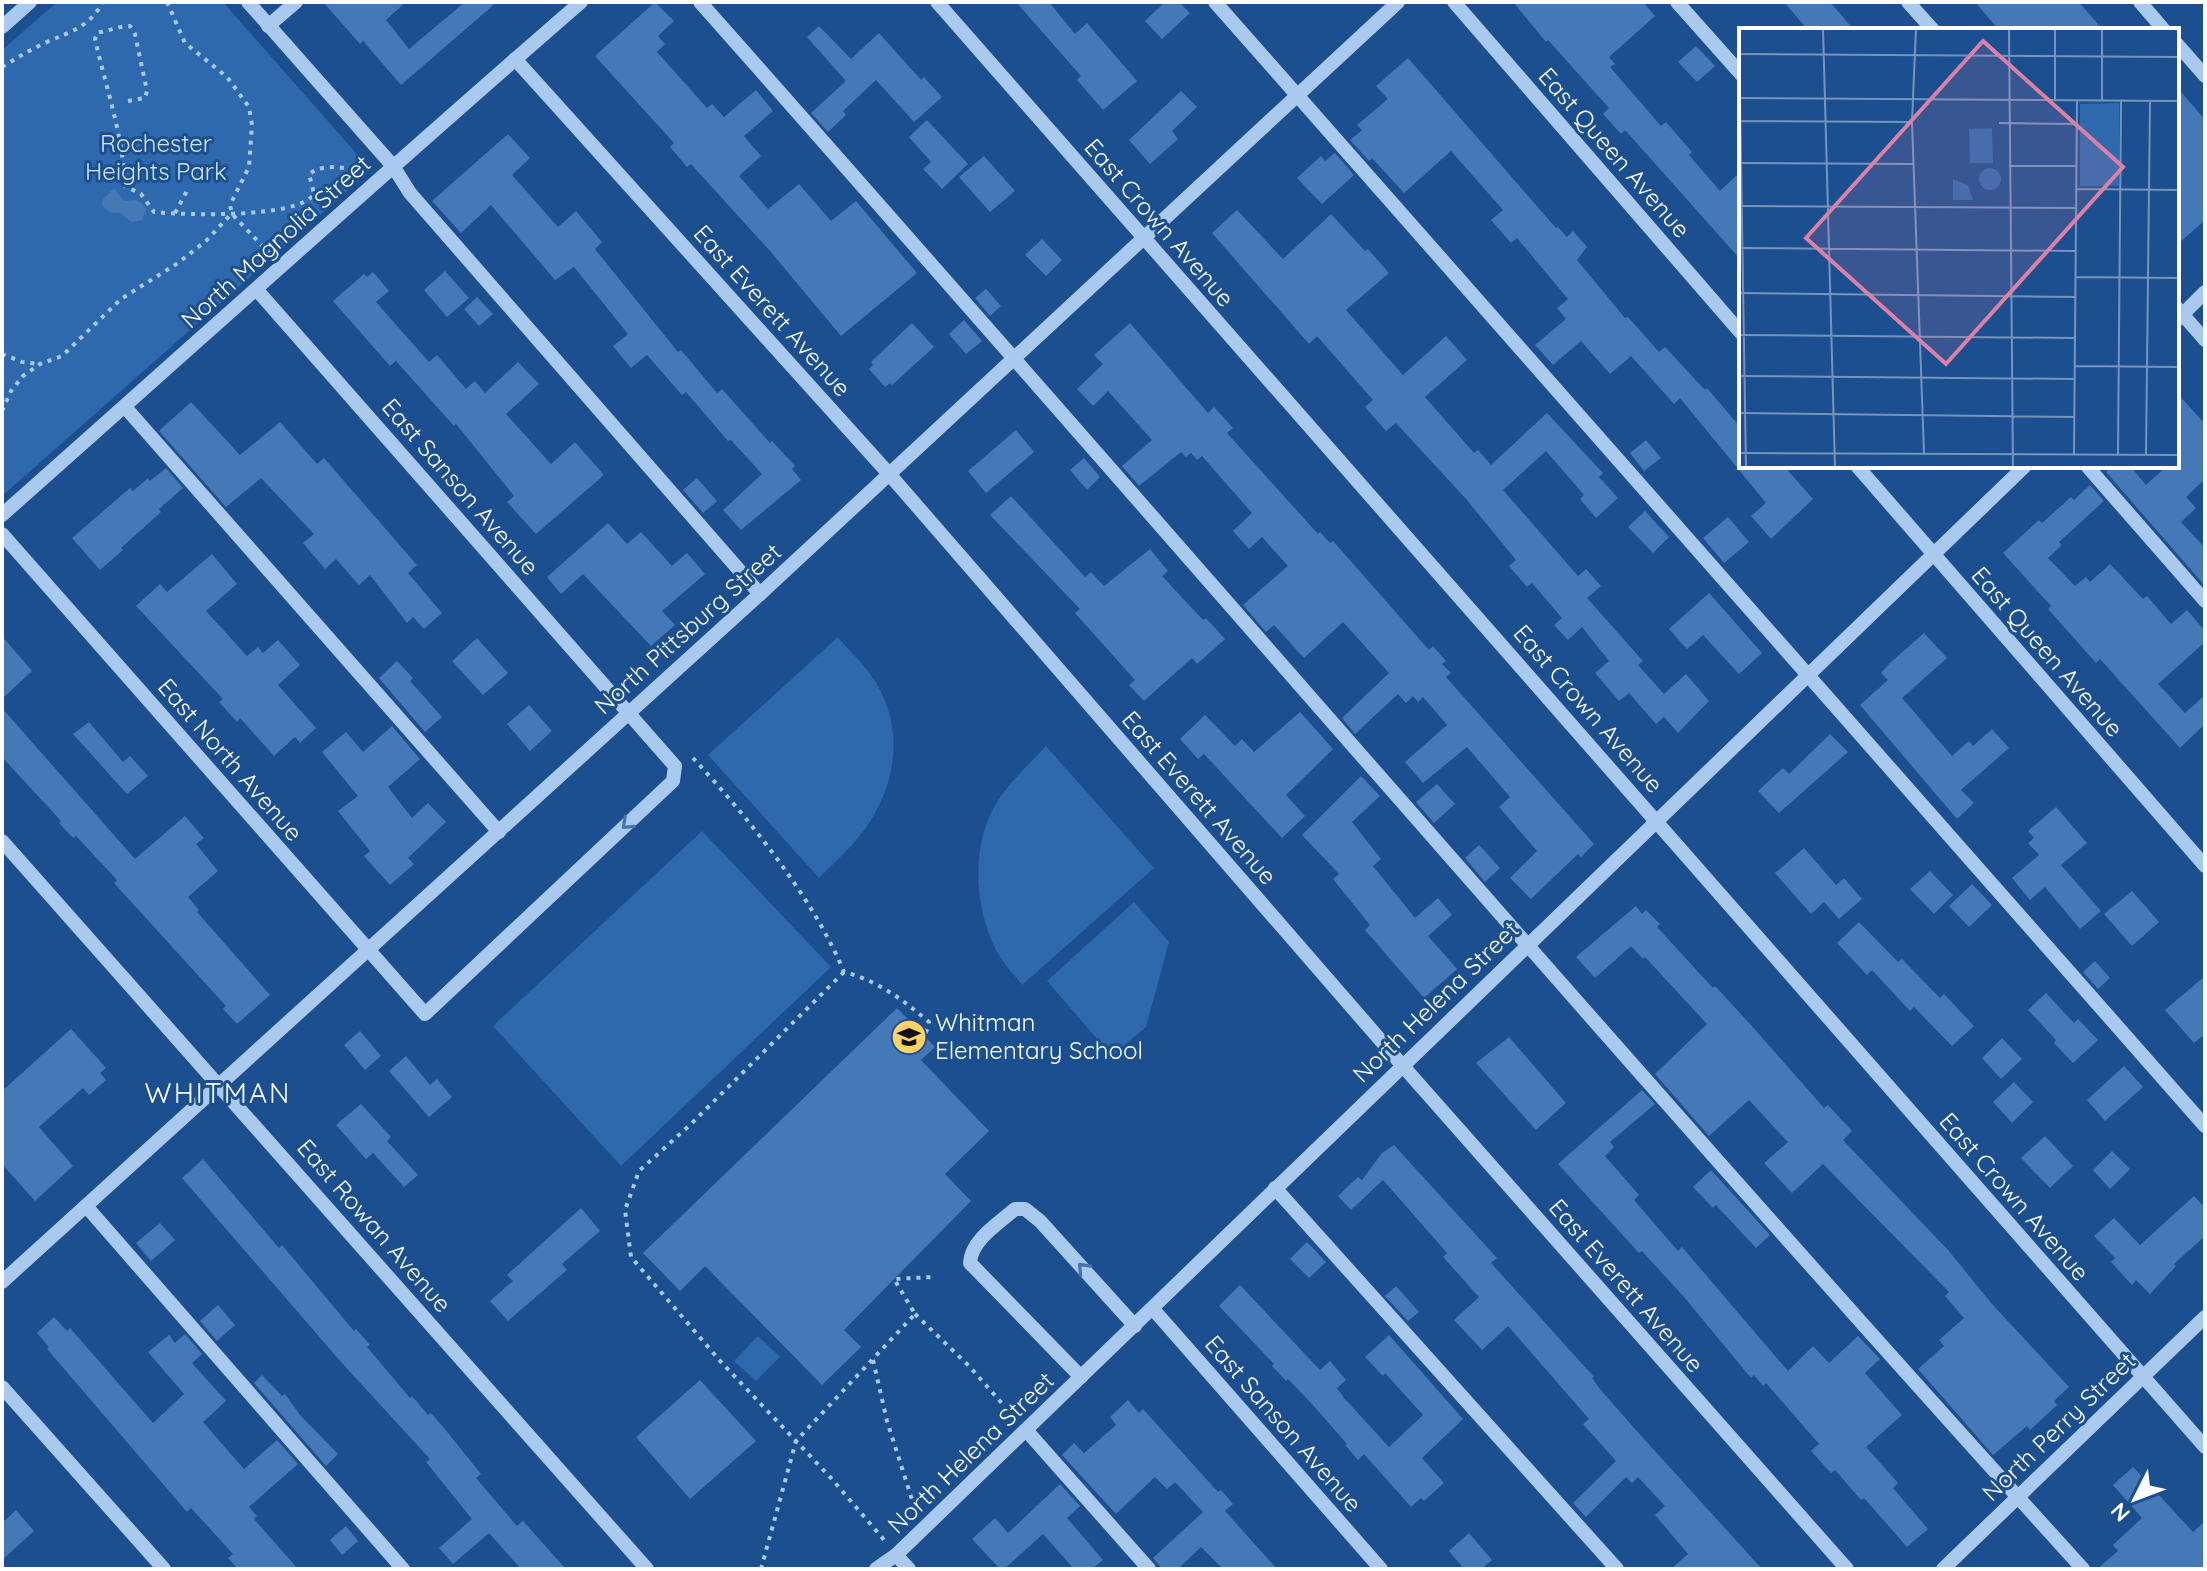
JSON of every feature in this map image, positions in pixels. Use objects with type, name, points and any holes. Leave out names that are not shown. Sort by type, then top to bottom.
[{"type":"street","points":[[5,20],[30,2]]},
{"type":"street","points":[[248,2],[393,166],[410,193],[760,594]]},
{"type":"street","points":[[268,26],[296,2]]},
{"type":"street","name":"North Magnolia Street","points":[[2,515],[581,2]]},
{"type":"street","points":[[700,2],[1016,358],[1528,945],[2083,1569]]},
{"type":"street","name":"East Crown Avenue","points":[[937,2],[2205,1447]]},
{"type":"street","points":[[1215,2],[2205,1126]]},
{"type":"street","name":"North Pittsburg Street","points":[[2,1282],[890,475],[1398,2]]},
{"type":"street","name":"East Queen Avenue","points":[[1454,2],[1739,331]]},
{"type":"street","points":[[1677,2],[1739,72]]},
{"type":"street","points":[[1908,2],[1931,28]]},
{"type":"street","points":[[2140,2],[2162,28]]},
{"type":"street","points":[[2179,46],[2205,76]]},
{"type":"street","name":"East Everett Avenue","points":[[515,59],[890,475],[1402,1065],[1847,1569]]},
{"type":"street","name":"East Sanson Avenue","points":[[257,290],[675,766],[673,781],[425,1014]]},
{"type":"street","points":[[2205,292],[2179,314],[2205,340]]},
{"type":"street","points":[[125,407],[499,832]]},
{"type":"street","name":"East Queen Avenue","points":[[1859,468],[2205,866]]},
{"type":"street","name":"North Helena Street","points":[[876,1569],[922,1531],[2023,468]]},
{"type":"street","points":[[2089,468],[2205,601]]},
{"type":"street","name":"East North Avenue","points":[[2,534],[425,1014]]},
{"type":"street","name":"East Rowan Avenue","points":[[2,841],[647,1569]]},
{"type":"street","points":[[1275,1188],[1617,1569]]},
{"type":"street","points":[[86,1206],[403,1569]]},
{"type":"street","points":[[1081,1377],[970,1263],[977,1243],[1015,1209],[1025,1209],[1040,1221],[1135,1326]]},
{"type":"street","name":"East Sanson Avenue","points":[[1153,1309],[1381,1569]]},
{"type":"street","name":"North Perry Street","points":[[1943,1569],[2205,1317]]},
{"type":"street","points":[[2,1387],[164,1569]]},
{"type":"street","points":[[1026,1430],[1149,1569]]},
{"type":"street","points":[[896,1555],[909,1569]]},
{"type":"path","points":[[2,67],[49,41],[82,28],[103,2]]},
{"type":"path","points":[[167,2],[185,43],[227,77],[249,107],[252,125],[249,167],[231,200],[232,213],[271,255]]},
{"type":"path","points":[[128,101],[145,98],[147,91],[135,34],[130,26],[125,26],[97,33],[95,39],[112,112],[118,125],[124,156],[125,186],[141,194],[154,212],[250,214],[304,204],[314,194],[309,174],[322,167],[362,170]]},
{"type":"path","points":[[175,213],[189,187]]},
{"type":"path","points":[[2,411],[11,391],[23,376],[40,364],[70,351],[121,299],[178,263],[207,240],[232,213]]},
{"type":"path","points":[[2,354],[22,362],[40,364]]},
{"type":"path","points":[[684,747],[724,790],[792,882],[831,941],[844,972]]},
{"type":"path","points":[[844,972],[865,978],[896,994],[929,1022],[925,1036]]},
{"type":"path","points":[[844,972],[691,1124],[639,1171],[625,1210],[631,1257],[721,1362],[831,1478],[896,1555]]},
{"type":"path","points":[[933,1277],[894,1279],[915,1314],[969,1366],[1026,1430]]},
{"type":"path","points":[[761,1569],[796,1441],[915,1314]]},
{"type":"path","points":[[872,1359],[887,1421],[922,1531]]},
{"type":"green space","name":"Rochester Heights Park","points":[[57,2],[223,2],[363,161],[365,169],[362,178],[2,496],[2,50]]},
{"type":"green space","points":[[838,637],[880,690],[892,725],[893,761],[883,796],[870,822],[819,878],[708,755]]},
{"type":"green space","points":[[1046,746],[1154,868],[1022,985],[998,954],[988,932],[979,892],[980,851],[991,813],[1001,796]]},
{"type":"green space","points":[[702,831],[831,967],[621,1166],[493,1026]]},
{"type":"green space","points":[[1134,902],[1169,942],[1146,1027],[1112,1056],[1047,981]]},
{"type":"green space","points":[[758,1336],[780,1357],[756,1381],[734,1361]]},
{"type":"building","points":[[323,2],[406,2],[386,20],[409,49],[465,2],[497,2],[401,85],[363,41],[360,44]]},
{"type":"building","points":[[655,2],[674,21],[658,36],[665,44],[657,52],[707,108],[712,104],[724,117],[756,90],[773,111],[744,136],[761,156],[739,176],[768,209],[799,184],[831,221],[856,201],[917,273],[841,336],[691,164],[687,167],[670,147],[674,143],[595,56]]},
{"type":"building","points":[[1016,2],[1049,2],[1075,34],[1087,23],[1137,81],[1103,110],[1077,80],[1081,76]]},
{"type":"building","points":[[1165,2],[1179,2],[1190,13],[1162,39],[1145,21]]},
{"type":"building","points":[[1513,2],[1643,2],[1655,16],[1609,57],[1615,64],[1610,67],[1661,126],[1666,122],[1720,191],[1739,173],[1739,258],[1625,130],[1621,134],[1603,114],[1609,108],[1548,40],[1546,42]]},
{"type":"building","points":[[1784,2],[1830,2],[1852,28],[1806,28]]},
{"type":"building","points":[[1975,2],[2079,2],[2101,28],[1997,28]]},
{"type":"building","points":[[819,26],[851,59],[879,33],[921,80],[924,77],[942,97],[914,122],[876,80],[843,111],[846,115],[828,132],[811,113],[846,81],[807,37]]},
{"type":"building","points":[[1696,46],[1715,66],[1697,82],[1678,62]]},
{"type":"building","points":[[1408,58],[1556,228],[1567,237],[1573,231],[1587,247],[1577,260],[1625,318],[1628,317],[1659,352],[1665,347],[1705,390],[1707,388],[1739,426],[1739,468],[1786,468],[1813,499],[1771,539],[1751,516],[1766,503],[1680,398],[1674,404],[1631,356],[1610,374],[1581,341],[1553,365],[1535,345],[1566,319],[1557,308],[1568,299],[1517,238],[1511,243],[1491,220],[1503,210],[1451,151],[1404,193],[1372,158],[1369,161],[1350,140],[1362,130],[1357,125],[1388,99],[1376,86]]},
{"type":"building","points":[[2179,89],[2205,120],[2205,220],[2179,243]]},
{"type":"building","points":[[1181,91],[1197,107],[1172,131],[1178,139],[1150,164],[1129,140]]},
{"type":"building","points":[[927,120],[968,164],[942,189],[923,169],[931,162],[909,137]]},
{"type":"building","points":[[508,134],[530,158],[512,175],[558,227],[576,211],[602,242],[595,249],[678,352],[681,350],[717,393],[722,389],[795,466],[792,469],[801,480],[741,530],[723,510],[762,474],[731,440],[728,441],[686,392],[682,395],[647,355],[631,368],[613,346],[628,334],[574,267],[555,280],[491,205],[461,233],[432,201]]},
{"type":"building","points":[[1335,153],[1354,175],[1322,204],[1297,178],[1321,156],[1325,161]]},
{"type":"building","points":[[984,156],[1015,191],[990,212],[959,177]]},
{"type":"building","points":[[114,188],[124,201],[142,203],[146,210],[142,220],[131,222],[121,213],[105,209],[103,199]]},
{"type":"building","points":[[1237,210],[1283,259],[1331,214],[1365,251],[1368,249],[1389,273],[1346,310],[1403,375],[1446,336],[1467,360],[1425,397],[1474,453],[1478,450],[1491,465],[1547,413],[1603,473],[1599,477],[1618,498],[1596,518],[1580,499],[1584,495],[1546,451],[1503,490],[1578,576],[1586,569],[1601,586],[1587,598],[1643,661],[1638,665],[1664,694],[1686,674],[1709,701],[1678,733],[1664,717],[1656,724],[1629,693],[1619,701],[1595,673],[1609,661],[1582,627],[1568,640],[1554,625],[1562,618],[1532,583],[1527,587],[1509,566],[1516,560],[1466,499],[1396,423],[1386,431],[1365,407],[1373,400],[1317,336],[1309,344],[1212,233]]},
{"type":"building","points":[[1042,239],[1062,260],[1046,276],[1025,255]]},
{"type":"building","points":[[445,271],[469,298],[447,317],[424,290]]},
{"type":"building","points":[[373,272],[389,291],[376,302],[429,362],[437,355],[466,389],[475,381],[485,393],[518,362],[539,384],[506,414],[551,464],[575,442],[604,475],[536,534],[507,502],[514,496],[456,424],[454,426],[396,361],[390,366],[333,301],[364,274],[367,277]]},
{"type":"building","points":[[986,289],[1001,306],[990,316],[975,298]]},
{"type":"building","points":[[477,297],[493,314],[479,326],[464,309]]},
{"type":"building","points":[[964,320],[982,341],[966,354],[949,334]]},
{"type":"building","points":[[912,323],[934,347],[892,385],[890,383],[885,387],[869,369],[873,365],[871,362]]},
{"type":"building","points":[[1130,323],[1208,413],[1214,407],[1233,428],[1227,433],[1318,534],[1320,532],[1330,543],[1333,541],[1429,650],[1433,646],[1446,661],[1442,664],[1451,673],[1446,677],[1594,844],[1581,857],[1578,854],[1531,899],[1510,878],[1537,851],[1499,807],[1510,797],[1467,747],[1423,783],[1405,762],[1447,725],[1423,697],[1418,702],[1413,696],[1406,703],[1398,694],[1355,734],[1342,718],[1389,673],[1343,622],[1304,658],[1274,625],[1266,632],[1243,605],[1288,566],[1262,537],[1249,549],[1233,531],[1252,513],[1202,456],[1197,460],[1191,453],[1186,457],[1181,452],[1139,486],[1122,466],[1152,440],[1108,391],[1093,406],[1077,389],[1103,364],[1094,355]]},
{"type":"building","points":[[2179,395],[2205,424],[2205,479],[2186,497],[2196,508],[2181,522],[2205,548],[2205,586],[2106,472],[2110,468],[2132,468],[2146,485],[2165,468],[2179,468]]},
{"type":"building","points":[[191,402],[240,455],[280,422],[317,464],[324,458],[417,565],[408,573],[442,613],[424,629],[413,617],[407,623],[370,575],[359,585],[336,559],[325,569],[303,543],[314,534],[261,478],[226,507],[159,431]]},
{"type":"building","points":[[1016,430],[1034,452],[986,493],[968,471]]},
{"type":"building","points":[[1646,440],[1661,458],[1644,471],[1630,453]]},
{"type":"building","points":[[1084,458],[1100,477],[1087,490],[1070,470]]},
{"type":"building","points":[[166,468],[183,488],[100,570],[72,538],[130,488],[133,491]]},
{"type":"building","points":[[697,478],[717,501],[703,513],[683,490]]},
{"type":"building","points":[[2090,485],[2104,501],[2059,542],[2062,545],[2048,558],[2075,586],[2086,577],[2090,582],[2110,564],[2143,599],[2147,596],[2171,624],[2187,610],[2205,631],[2205,642],[2158,684],[2185,713],[2205,695],[2205,724],[2180,748],[2100,659],[2096,663],[2048,609],[2051,606],[2003,553],[2039,520],[2042,523]]},
{"type":"building","points":[[1011,496],[1085,577],[1091,572],[1104,586],[1150,549],[1168,571],[1162,576],[1225,639],[1197,664],[1192,658],[1144,701],[1129,685],[1135,680],[1075,613],[1080,609],[990,515]]},
{"type":"building","points":[[1645,511],[1669,537],[1653,553],[1628,527]]},
{"type":"building","points":[[1728,517],[1749,542],[1724,563],[1703,538]]},
{"type":"building","points":[[608,523],[627,544],[641,532],[672,566],[687,553],[705,574],[662,611],[675,625],[651,646],[583,574],[561,594],[547,577]]},
{"type":"building","points":[[212,554],[237,584],[206,611],[247,656],[258,647],[263,653],[278,640],[300,665],[278,685],[316,728],[300,743],[295,737],[274,756],[240,718],[237,722],[219,702],[223,699],[136,606],[160,584],[167,592]]},
{"type":"building","points":[[1709,593],[1762,653],[1739,674],[1703,635],[1687,649],[1669,629]]},
{"type":"building","points":[[1924,633],[1947,658],[1902,698],[1952,756],[1969,741],[1973,746],[1992,729],[2009,748],[1961,790],[1974,803],[1957,819],[1860,705],[1888,680],[1881,673]]},
{"type":"building","points":[[2,636],[32,671],[2,699]]},
{"type":"building","points":[[477,638],[508,673],[483,695],[452,661]]},
{"type":"building","points":[[397,661],[442,717],[425,732],[379,678]]},
{"type":"building","points":[[529,705],[552,731],[530,751],[507,724]]},
{"type":"building","points":[[2,708],[135,859],[185,816],[204,838],[196,844],[218,871],[188,897],[199,910],[197,912],[270,995],[237,1024],[223,1009],[226,1006],[114,883],[117,880],[76,836],[73,838],[2,757]]},
{"type":"building","points":[[1300,712],[1333,749],[1286,795],[1305,816],[1282,838],[1204,754],[1198,759],[1180,739],[1205,715],[1235,746],[1242,739],[1254,752]]},
{"type":"building","points":[[89,722],[123,762],[130,756],[148,776],[127,794],[73,734]]},
{"type":"building","points":[[392,726],[420,759],[388,787],[412,818],[428,803],[446,822],[408,858],[414,864],[390,885],[364,856],[370,851],[338,811],[358,796],[322,752],[346,732],[363,752]]},
{"type":"building","points":[[1830,734],[1848,752],[1779,813],[1758,791],[1783,768],[1789,774]]},
{"type":"building","points":[[1361,776],[1380,796],[1352,822],[1381,859],[1373,866],[1415,918],[1438,898],[1452,915],[1428,936],[1457,969],[1424,998],[1365,930],[1370,925],[1333,879],[1339,874],[1302,835]]},
{"type":"building","points":[[1437,784],[1455,804],[1434,823],[1416,802]]},
{"type":"building","points":[[2056,807],[2087,843],[2061,865],[2101,911],[2080,929],[2045,887],[2030,900],[2012,878],[2039,855],[2028,843],[2034,838],[2028,831]]},
{"type":"building","points":[[1479,845],[1500,868],[1485,882],[1465,858]]},
{"type":"building","points":[[1804,848],[1836,885],[1844,878],[1862,899],[1839,919],[1824,902],[1811,914],[1775,873]]},
{"type":"building","points":[[1930,871],[1953,895],[1934,914],[1910,889]]},
{"type":"building","points":[[1972,884],[1992,905],[1969,927],[1949,906]]},
{"type":"building","points":[[2132,891],[2159,922],[2132,946],[2104,914]]},
{"type":"building","points":[[1636,906],[1642,914],[1646,910],[1660,924],[1657,927],[1751,1025],[1824,1108],[1828,1105],[1852,1131],[1843,1140],[1948,1250],[1992,1304],[2069,1387],[2054,1401],[2057,1405],[2030,1430],[2027,1426],[1993,1455],[1918,1369],[1944,1346],[1939,1340],[1964,1318],[1945,1296],[1949,1292],[1823,1164],[1792,1193],[1764,1163],[1788,1142],[1749,1100],[1709,1136],[1655,1074],[1707,1024],[1631,946],[1595,978],[1576,957]]},
{"type":"building","points":[[1859,922],[1898,962],[1902,959],[1940,998],[1944,994],[1974,1026],[1952,1046],[1914,1007],[1910,1011],[1872,970],[1867,975],[1837,943]]},
{"type":"building","points":[[2095,961],[2110,978],[2098,989],[2083,972]]},
{"type":"building","points":[[2205,976],[2205,1034],[2194,1043],[2165,1010]]},
{"type":"building","points":[[2046,993],[2074,1023],[2078,1019],[2098,1040],[2073,1063],[2028,1010]]},
{"type":"building","points":[[897,1008],[935,1047],[921,1060],[989,1131],[945,1174],[971,1201],[844,1330],[861,1347],[822,1385],[705,1266],[680,1291],[643,1253]]},
{"type":"building","points":[[71,1029],[106,1068],[100,1073],[106,1080],[89,1095],[83,1088],[39,1127],[73,1166],[35,1201],[2,1164],[2,1091]]},
{"type":"building","points":[[360,1031],[381,1056],[365,1070],[344,1045]]},
{"type":"building","points":[[1509,1037],[1566,1103],[1536,1130],[1476,1063]]},
{"type":"building","points":[[2002,1038],[2022,1059],[2001,1079],[1982,1058]]},
{"type":"building","points":[[406,1056],[430,1085],[437,1079],[452,1097],[429,1117],[389,1071]]},
{"type":"building","points":[[2124,1066],[2143,1087],[2105,1121],[2087,1100]]},
{"type":"building","points":[[2014,1082],[2033,1102],[2012,1123],[1993,1102]]},
{"type":"building","points":[[1642,1090],[1655,1104],[1610,1142],[1614,1147],[1605,1156],[1639,1195],[1634,1200],[1678,1251],[1682,1247],[1788,1371],[1813,1346],[1829,1363],[1858,1336],[1880,1359],[1865,1373],[1902,1415],[1866,1447],[1898,1483],[1893,1488],[1928,1529],[1907,1547],[1864,1498],[1861,1500],[1835,1470],[1831,1473],[1811,1451],[1819,1444],[1766,1383],[1763,1386],[1754,1375],[1751,1378],[1684,1297],[1642,1251],[1639,1253],[1558,1164]]},
{"type":"building","points":[[361,1104],[391,1137],[387,1141],[418,1175],[404,1187],[373,1153],[366,1159],[336,1125]]},
{"type":"building","points":[[2045,1136],[2073,1166],[2050,1188],[2021,1158]]},
{"type":"building","points":[[1394,1145],[1497,1258],[1491,1263],[1594,1377],[1600,1389],[1762,1569],[1671,1569],[1688,1554],[1655,1515],[1665,1506],[1638,1477],[1632,1483],[1626,1477],[1586,1517],[1573,1503],[1616,1461],[1583,1424],[1589,1419],[1508,1326],[1482,1350],[1454,1320],[1479,1297],[1443,1257],[1447,1253],[1383,1180],[1351,1210],[1338,1196],[1358,1177],[1362,1180],[1382,1153]]},
{"type":"building","points":[[2112,1151],[2130,1169],[2110,1189],[2093,1170]]},
{"type":"building","points":[[203,1159],[279,1248],[282,1245],[354,1331],[356,1329],[370,1345],[367,1347],[410,1398],[412,1396],[444,1428],[481,1474],[476,1478],[517,1526],[523,1521],[566,1569],[521,1569],[489,1533],[453,1564],[439,1548],[472,1519],[426,1462],[430,1459],[341,1362],[182,1178]]},
{"type":"building","points":[[1711,1170],[1770,1235],[1756,1248],[1716,1205],[1713,1208],[1693,1187]]},
{"type":"building","points":[[2194,1196],[2205,1208],[2205,1236],[2174,1264],[2176,1266],[2150,1294],[2136,1280],[2132,1285],[2111,1262],[2115,1258],[2094,1236],[2114,1218],[2140,1245]]},
{"type":"building","points":[[581,1208],[600,1231],[562,1264],[567,1270],[508,1321],[490,1301],[513,1281],[507,1275]]},
{"type":"building","points":[[160,1223],[175,1240],[151,1261],[136,1243]]},
{"type":"building","points":[[1307,1242],[1326,1262],[1309,1278],[1290,1259]]},
{"type":"building","points":[[1240,1285],[1320,1370],[1330,1361],[1346,1380],[1337,1388],[1389,1447],[1423,1415],[1385,1373],[1383,1376],[1365,1357],[1389,1335],[1463,1419],[1422,1458],[1444,1483],[1424,1501],[1421,1498],[1411,1507],[1364,1454],[1358,1460],[1311,1403],[1288,1379],[1286,1381],[1219,1306]]},
{"type":"building","points":[[1396,1286],[1419,1312],[1408,1321],[1385,1296]]},
{"type":"building","points":[[218,1305],[235,1325],[217,1341],[200,1321]]},
{"type":"building","points":[[54,1317],[67,1331],[70,1328],[153,1423],[184,1394],[148,1352],[169,1335],[175,1343],[185,1334],[202,1354],[192,1363],[226,1401],[203,1422],[244,1469],[277,1440],[298,1464],[249,1507],[257,1516],[254,1519],[298,1569],[238,1569],[228,1558],[233,1554],[191,1508],[187,1512],[47,1349],[49,1347],[37,1333]]},
{"type":"building","points":[[262,1375],[282,1396],[285,1394],[300,1415],[338,1454],[326,1466],[254,1383]]},
{"type":"building","points":[[700,1380],[756,1441],[690,1499],[636,1437]]},
{"type":"building","points":[[1128,1400],[1139,1413],[1143,1409],[1218,1492],[1221,1490],[1233,1504],[1225,1511],[1277,1569],[1223,1569],[1201,1547],[1178,1569],[1163,1569],[1157,1563],[1153,1558],[1203,1512],[1175,1482],[1167,1489],[1155,1477],[1116,1514],[1062,1455],[1074,1443],[1084,1453],[1116,1425],[1110,1417]]},
{"type":"building","points":[[2133,1467],[2193,1532],[2205,1521],[2205,1569],[2097,1569],[2118,1551],[2113,1545],[2142,1518],[2113,1485]]},
{"type":"building","points":[[1060,1484],[1080,1506],[1067,1518],[1103,1560],[1092,1569],[1074,1569],[1043,1534],[1004,1569],[1000,1569],[972,1539],[995,1518],[1008,1533]]},
{"type":"building","points":[[16,1510],[34,1531],[2,1560],[2,1523]]},
{"type":"building","points":[[346,1526],[358,1541],[342,1555],[330,1540]]},
{"type":"building","points":[[1469,1533],[1492,1560],[1481,1569],[1464,1569],[1449,1551]]},
{"type":"place","name":"Whitman Elementary School","points":[[909,1037]]},
{"type":"district","name":"WHITMAN","points":[[218,1093]]}]
